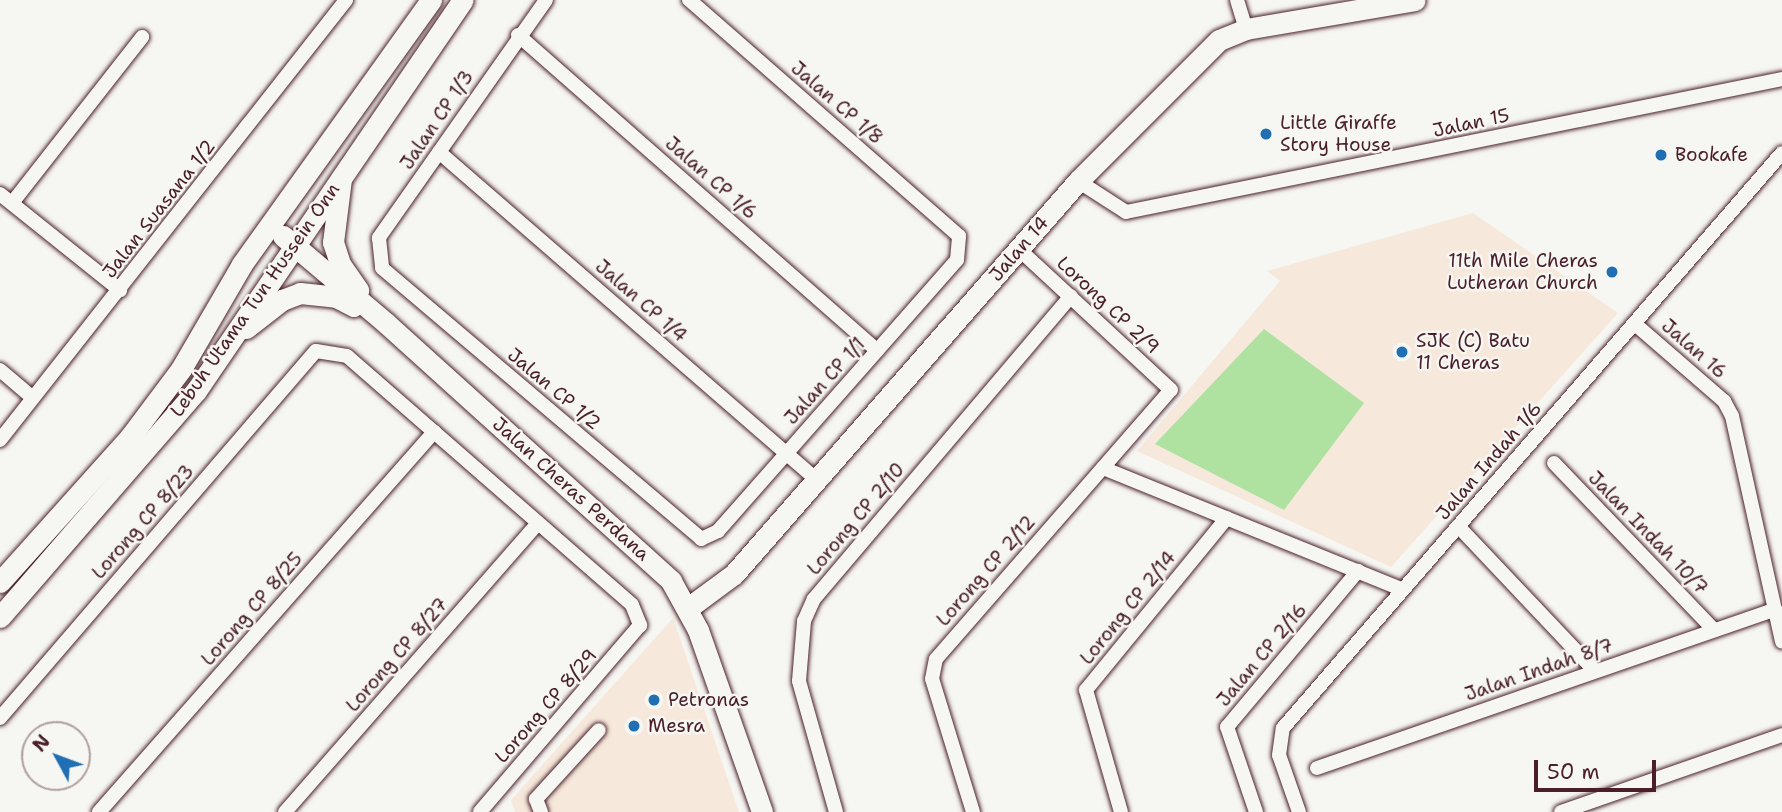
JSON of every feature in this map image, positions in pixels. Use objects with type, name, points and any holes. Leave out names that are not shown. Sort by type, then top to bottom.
[{"type":"main road","name":"Lebuh Utama Tun Hussein Onn","points":[[0,582],[130,437],[181,369],[242,264],[431,0]]},
{"type":"main road","name":"Lebuh Utama Tun Hussein Onn","points":[[0,617],[166,427],[226,349],[288,240],[343,173],[463,0]]},
{"type":"main road","name":"Jalan 14","points":[[688,608],[734,574],[1078,181],[1208,50],[1246,29],[1404,1]]},
{"type":"main road","points":[[220,304],[229,298],[262,248],[288,240],[284,217],[318,169],[330,140]]},
{"type":"main road","points":[[343,173],[333,242],[352,282],[387,324]]},
{"type":"main road","name":"Jalan Cheras Perdana","points":[[288,240],[387,324],[647,557],[688,608],[762,812]]},
{"type":"main road","points":[[226,349],[252,323],[282,300],[300,293],[336,297],[387,324]]},
{"type":"street","name":"Jalan Suasana 1/2","points":[[0,440],[346,0]]},
{"type":"street","name":"Jalan CP 1/3","points":[[382,268],[379,239],[518,35],[546,0]]},
{"type":"street","name":"Jalan CP 1/8","points":[[689,0],[959,236]]},
{"type":"street","points":[[1237,0],[1246,29]]},
{"type":"street","name":"Jalan CP 1/6","points":[[518,35],[877,350]]},
{"type":"street","points":[[120,290],[6,199],[142,37]]},
{"type":"street","name":"Jalan 15","points":[[1078,181],[1126,212],[1782,79]]},
{"type":"street","name":"Jalan CP 1/4","points":[[439,152],[817,480]]},
{"type":"street","name":"Jalan Indah 1/6","points":[[1299,812],[1279,755],[1283,728],[1782,153]]},
{"type":"street","name":"Jalan CP 1/1","points":[[701,539],[718,531],[957,260],[959,236]]},
{"type":"street","name":"Lorong CP 2/9","points":[[1019,249],[1171,390]]},
{"type":"street","name":"Jalan CP 1/2","points":[[382,268],[701,539]]},
{"type":"street","name":"Lorong CP 2/10","points":[[836,812],[799,681],[804,621],[823,589],[1070,296]]},
{"type":"street","name":"Jalan 16","points":[[1635,324],[1724,401],[1732,416],[1782,642]]},
{"type":"street","name":"Lorong CP 8/23","points":[[0,718],[316,351],[348,356],[434,432]]},
{"type":"street","points":[[0,370],[33,398]]},
{"type":"street","name":"Lorong CP 2/12","points":[[973,812],[932,679],[936,659],[1171,390]]},
{"type":"street","points":[[434,432],[538,523]]},
{"type":"street","name":"Lorong CP 8/25","points":[[99,812],[434,432]]},
{"type":"street","name":"Jalan Indah 10/7","points":[[1554,463],[1714,629]]},
{"type":"street","points":[[1103,468],[1401,589]]},
{"type":"street","name":"Lorong CP 2/14","points":[[1121,812],[1086,690],[1227,518]]},
{"type":"street","name":"Lorong CP 8/29","points":[[480,812],[640,625],[632,604],[538,523]]},
{"type":"street","name":"Lorong CP 8/27","points":[[285,812],[538,523]]},
{"type":"street","points":[[1458,526],[1595,671]]},
{"type":"street","name":"Jalan CP 2/16","points":[[1256,812],[1227,727],[1358,571]]},
{"type":"street","name":"Jalan Indah 8/7","points":[[1317,768],[1774,609]]},
{"type":"street","points":[[541,812],[536,799],[599,730]]},
{"type":"street","points":[[1562,812],[1782,735]]},
{"type":"street","points":[[494,796],[499,812]]},
{"type":"shaded area","name":"SJK (C) Batu 11 Cheras","points":[[1473,213],[1618,313],[1391,567],[1137,451],[1280,281],[1267,271]]},
{"type":"shaded area","points":[[673,618],[739,812],[515,812],[511,800]]},
{"type":"green space","points":[[1264,329],[1364,403],[1284,510],[1155,444]]},
{"type":"place","name":"Little Giraffe Story House","points":[[1266,134]]},
{"type":"place","name":"Bookafe","points":[[1661,155]]},
{"type":"place","name":"11th Mile Cheras Lutheran Church","points":[[1612,272]]},
{"type":"place","name":"SJK (C) Batu 11 Cheras","points":[[1402,352]]},
{"type":"place","name":"Petronas","points":[[654,700]]},
{"type":"place","name":"Mesra","points":[[634,726]]}]
